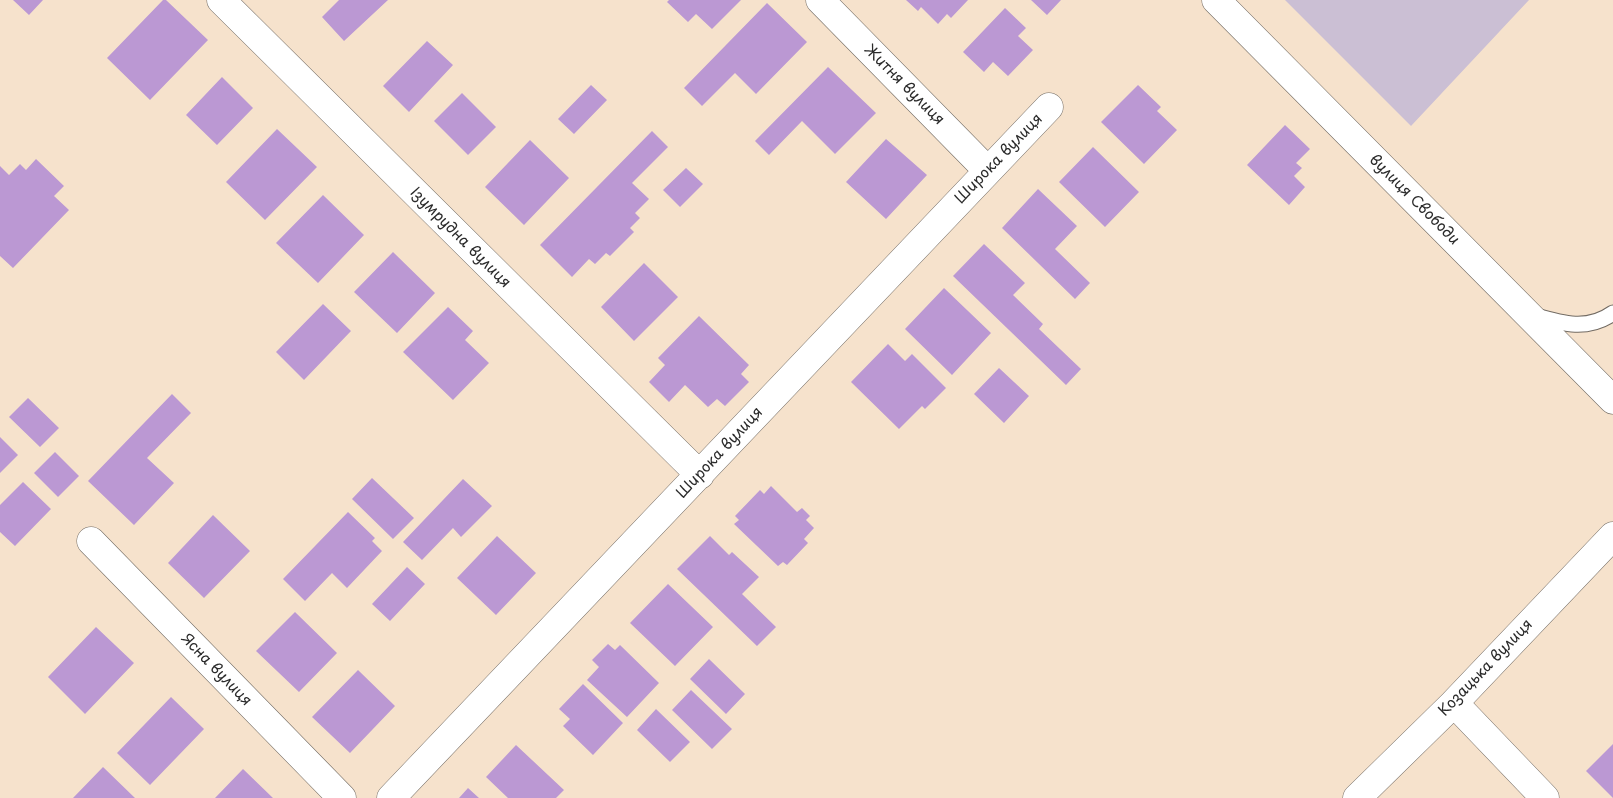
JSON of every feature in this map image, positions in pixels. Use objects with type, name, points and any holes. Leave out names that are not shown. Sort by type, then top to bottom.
[{"type":"street","name":"Ізумрудна вулиця","points":[[221,0],[700,475]]},
{"type":"street","name":"Житня вулиця","points":[[820,0],[988,170]]},
{"type":"street","name":"вулиця Свободи","points":[[1216,0],[1613,400]]},
{"type":"street","name":"Широка вулиця","points":[[391,798],[1048,107]]},
{"type":"street","name":"Козацька вулиця","points":[[1358,798],[1454,703],[1613,536]]},
{"type":"street","name":"Ясна вулиця","points":[[91,541],[342,798]]},
{"type":"street","points":[[1454,703],[1545,798]]},
{"type":"lane","points":[[1527,314],[1565,325],[1590,325],[1613,313]]},
{"type":"shaded area","points":[[1285,0],[1529,0],[1411,126]]},
{"type":"building","points":[[13,0],[43,0],[29,15]]},
{"type":"building","points":[[163,0],[166,0],[208,40],[150,100],[107,58]]},
{"type":"building","points":[[339,0],[388,0],[344,41],[322,17]]},
{"type":"building","points":[[669,0],[741,0],[712,29],[696,14],[688,22],[667,2]]},
{"type":"building","points":[[906,0],[968,0],[951,18],[947,14],[938,24],[921,7],[918,11]]},
{"type":"building","points":[[1031,0],[1061,0],[1047,15]]},
{"type":"building","points":[[767,3],[807,42],[756,94],[735,73],[702,106],[684,88]]},
{"type":"building","points":[[1005,8],[1026,28],[1018,36],[1033,50],[1008,76],[993,62],[984,72],[963,52]]},
{"type":"building","points":[[427,41],[453,65],[409,112],[383,86]]},
{"type":"building","points":[[828,67],[876,113],[835,154],[802,121],[769,155],[755,141]]},
{"type":"building","points":[[222,77],[253,108],[217,145],[186,115]]},
{"type":"building","points":[[591,85],[607,100],[574,134],[558,119]]},
{"type":"building","points":[[1138,85],[1161,107],[1157,111],[1177,130],[1144,164],[1101,122]]},
{"type":"building","points":[[462,93],[496,127],[468,155],[434,121]]},
{"type":"building","points":[[1285,125],[1310,149],[1296,163],[1302,168],[1294,176],[1305,187],[1289,205],[1247,165]]},
{"type":"building","points":[[277,129],[317,167],[265,220],[226,182]]},
{"type":"building","points":[[652,131],[668,147],[632,183],[649,199],[635,213],[640,218],[630,228],[634,232],[610,256],[606,253],[595,264],[589,259],[572,277],[540,245]]},
{"type":"building","points":[[886,139],[927,175],[886,219],[846,182]]},
{"type":"building","points":[[530,140],[569,178],[524,225],[485,187]]},
{"type":"building","points":[[1093,147],[1139,192],[1105,227],[1059,182]]},
{"type":"building","points":[[36,159],[64,186],[54,196],[69,210],[13,268],[0,256],[0,166],[9,175],[20,164],[26,170]]},
{"type":"building","points":[[686,168],[703,184],[680,207],[663,190]]},
{"type":"building","points":[[1038,189],[1077,226],[1055,249],[1090,283],[1075,299],[1002,228]]},
{"type":"building","points":[[323,195],[364,235],[318,283],[276,243]]},
{"type":"building","points":[[984,244],[1025,283],[1013,295],[1043,324],[1039,329],[1081,369],[1066,385],[953,276]]},
{"type":"building","points":[[393,252],[435,293],[397,333],[354,292]]},
{"type":"building","points":[[644,263],[678,297],[634,341],[601,307]]},
{"type":"building","points":[[944,288],[991,333],[952,375],[905,329]]},
{"type":"building","points":[[323,304],[351,331],[304,380],[276,352]]},
{"type":"building","points":[[448,307],[473,331],[465,340],[489,363],[453,400],[403,352]]},
{"type":"building","points":[[699,316],[749,365],[741,374],[749,382],[725,406],[717,399],[708,407],[685,385],[669,402],[649,382],[665,365],[658,358]]},
{"type":"building","points":[[888,344],[905,361],[912,354],[946,388],[925,409],[922,406],[899,429],[851,382]]},
{"type":"building","points":[[999,368],[1029,396],[1004,423],[974,394]]},
{"type":"building","points":[[172,394],[191,413],[147,458],[174,483],[134,525],[88,481]]},
{"type":"building","points":[[28,398],[59,428],[40,447],[9,417]]},
{"type":"building","points":[[0,437],[18,455],[0,473]]},
{"type":"building","points":[[55,452],[79,476],[58,497],[34,473]]},
{"type":"building","points":[[372,478],[414,518],[393,539],[352,499]]},
{"type":"building","points":[[463,479],[492,506],[461,537],[453,528],[422,560],[403,542]]},
{"type":"building","points":[[23,482],[51,509],[15,546],[0,532],[0,505]]},
{"type":"building","points":[[771,486],[797,512],[802,508],[810,516],[806,520],[814,528],[804,539],[808,543],[787,565],[783,562],[778,566],[734,524],[739,520],[735,516],[760,490],[764,494]]},
{"type":"building","points":[[348,512],[375,538],[372,541],[382,551],[347,588],[332,573],[305,601],[283,579]]},
{"type":"building","points":[[213,515],[250,551],[204,598],[168,563]]},
{"type":"building","points":[[497,536],[536,573],[496,615],[457,578]]},
{"type":"building","points":[[710,536],[729,555],[732,552],[759,577],[742,594],[776,627],[757,646],[677,569]]},
{"type":"building","points":[[407,567],[425,584],[390,621],[372,604]]},
{"type":"building","points":[[668,584],[713,627],[675,666],[630,623]]},
{"type":"building","points":[[295,612],[337,653],[299,692],[256,651]]},
{"type":"building","points":[[96,627],[134,663],[85,714],[48,677]]},
{"type":"building","points":[[608,644],[615,650],[620,645],[659,683],[627,717],[587,680],[599,667],[592,660]]},
{"type":"building","points":[[709,659],[745,694],[726,714],[690,679]]},
{"type":"building","points":[[358,670],[395,706],[350,753],[312,717]]},
{"type":"building","points":[[583,684],[623,723],[593,755],[563,726],[570,719],[559,709]]},
{"type":"building","points":[[691,690],[732,729],[712,749],[672,710]]},
{"type":"building","points":[[171,697],[204,729],[150,785],[117,753]]},
{"type":"building","points":[[656,709],[690,742],[670,762],[637,730]]},
{"type":"building","points":[[1613,744],[1613,798],[1586,771]]},
{"type":"building","points":[[516,745],[564,790],[556,798],[508,798],[486,777]]},
{"type":"building","points":[[103,767],[135,798],[73,798]]},
{"type":"building","points":[[243,769],[273,798],[215,798]]},
{"type":"building","points":[[468,788],[479,798],[459,798]]}]
